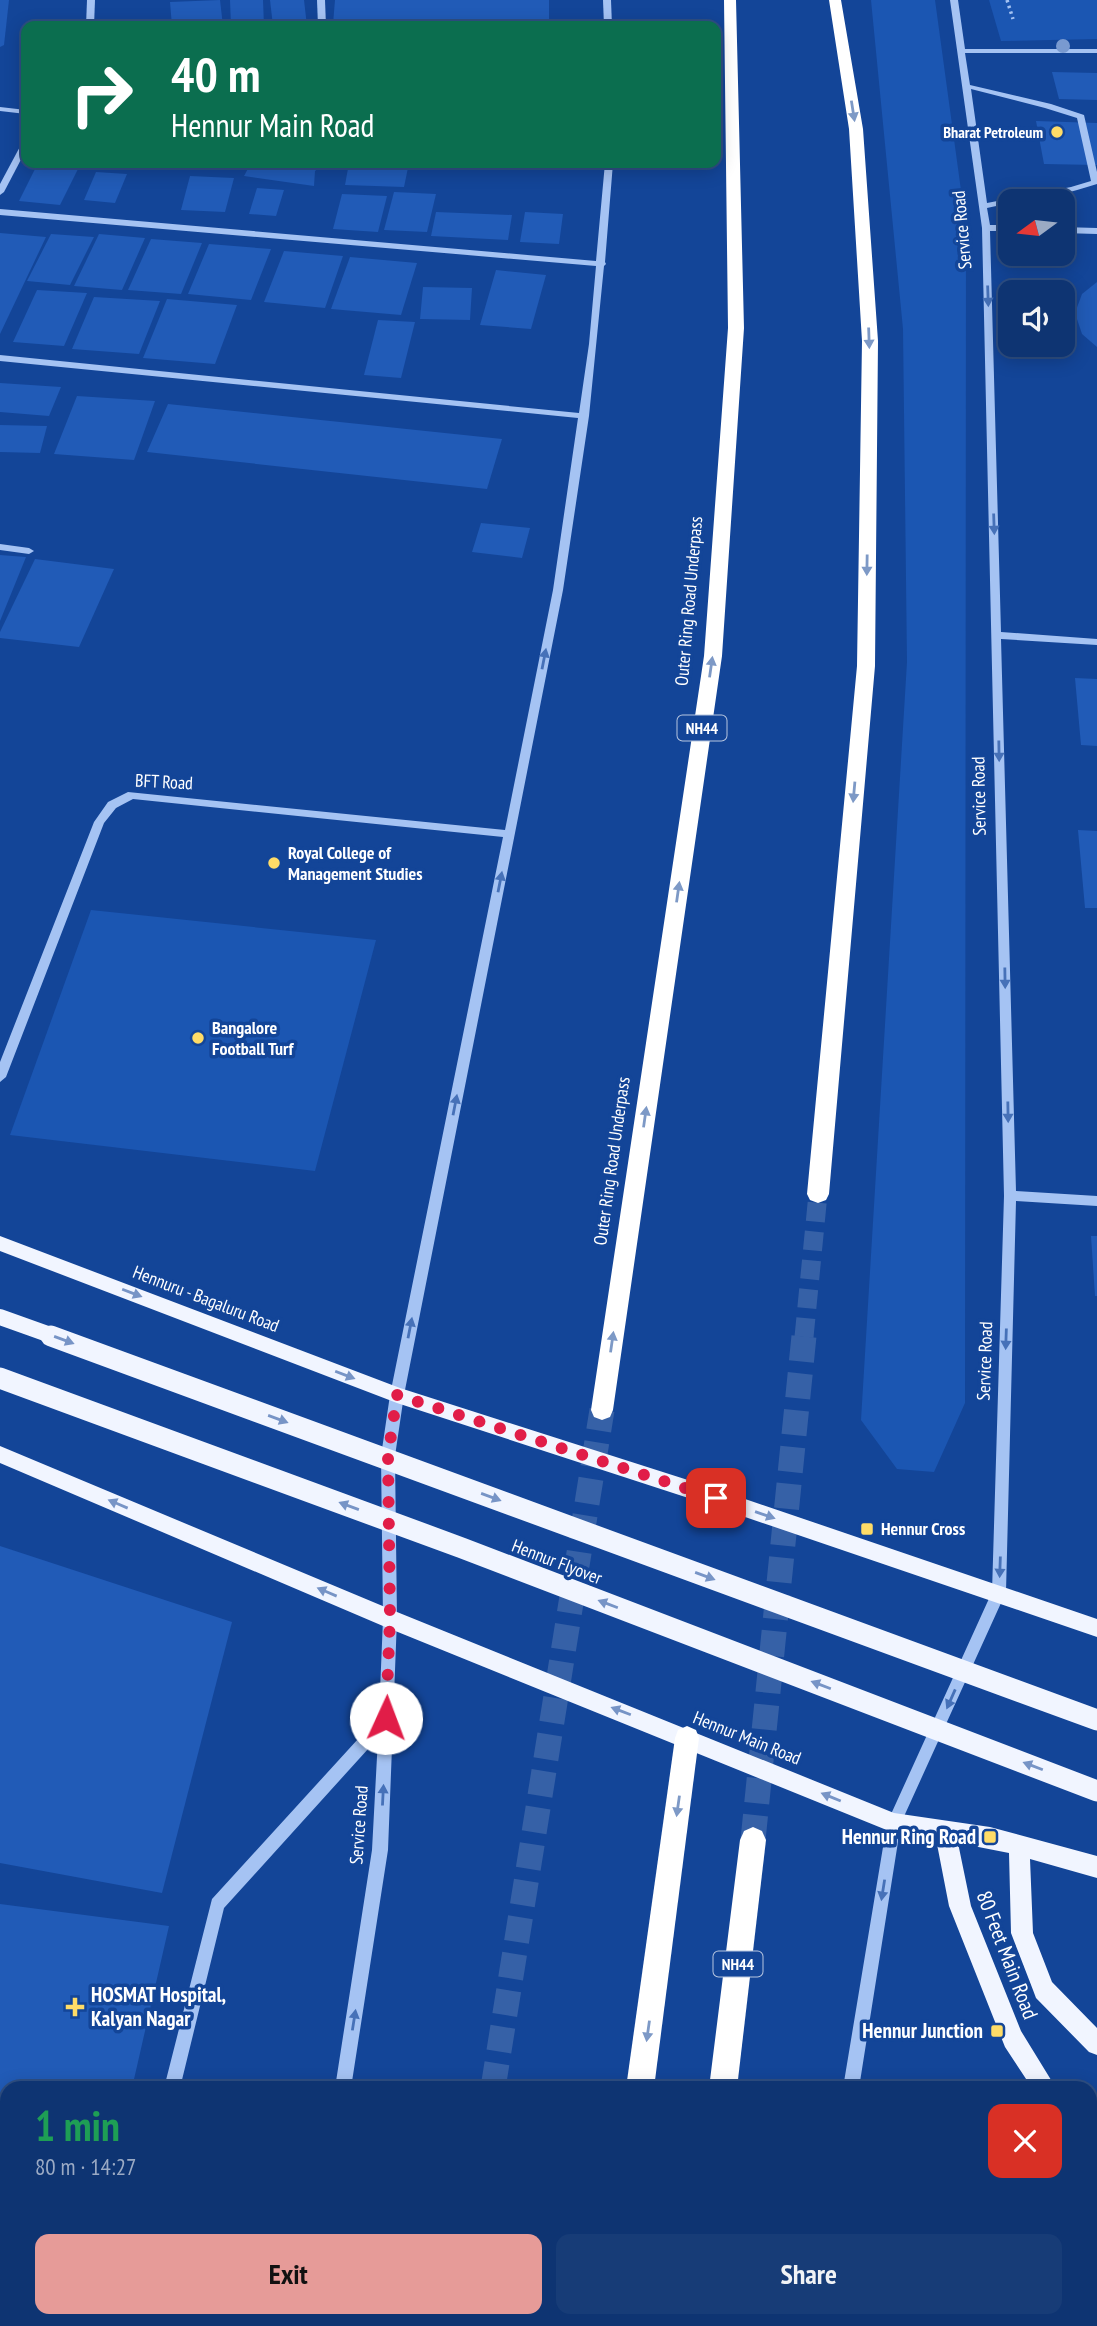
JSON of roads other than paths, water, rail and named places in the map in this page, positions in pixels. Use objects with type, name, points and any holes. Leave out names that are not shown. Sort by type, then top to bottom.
[{"type":"highway","name":"Outer Ring Road Underpass","points":[[602,1410],[713,656],[736,328],[730,0]]},
{"type":"highway","points":[[818,1194],[866,666],[870,341],[856,129],[835,0]]},
{"type":"highway","points":[[641,2081],[687,1738]]},
{"type":"highway","name":"NH44","points":[[724,2081],[753,1840]]},
{"type":"main road","name":"Hennuru - Bagaluru Road","points":[[0,1243],[397,1395]]},
{"type":"main road","points":[[0,1317],[1097,1720]]},
{"type":"main road","name":"Hennur Flyover","points":[[0,1378],[462,1548],[1097,1791]]},
{"type":"main road","points":[[397,1395],[999,1592],[1097,1628]]},
{"type":"main road","points":[[0,1454],[390,1619]]},
{"type":"main road","name":"Hennur Main Road","points":[[390,1619],[894,1823],[990,1837],[1097,1867]]},
{"type":"main road","name":"80 Feet Main Road","points":[[945,1831],[960,1906],[1013,2039],[1040,2081]]},
{"type":"main road","name":"80 Feet Main Road","points":[[1019,1845],[1022,1933],[1044,1990],[1097,2044]]},
{"type":"street","points":[[90,0],[90,21]]},
{"type":"street","points":[[321,0],[322,21]]},
{"type":"street","points":[[607,0],[608,21]]},
{"type":"street","name":"Service Road","points":[[954,0],[986,228],[1010,1196],[999,1592]]},
{"type":"street","points":[[961,51],[1097,51]]},
{"type":"street","points":[[966,86],[1081,117],[1094,181],[1073,189],[982,206]]},
{"type":"street","points":[[0,109],[21,111]]},
{"type":"street","points":[[0,192],[21,152]]},
{"type":"street","points":[[397,1395],[558,590],[584,416],[602,264],[609,168]]},
{"type":"street","points":[[0,212],[602,264]]},
{"type":"street","points":[[986,228],[998,228]]},
{"type":"street","points":[[1075,230],[1097,231]]},
{"type":"street","points":[[0,358],[584,416]]},
{"type":"street","points":[[0,547],[29,551]]},
{"type":"street","points":[[996,635],[1097,642]]},
{"type":"street","name":"BFT Road","points":[[0,1077],[100,822],[112,805],[132,795],[510,834]]},
{"type":"street","points":[[1010,1196],[1097,1201]]},
{"type":"street","name":"Service Road","points":[[344,2081],[380,1850],[390,1619],[388,1456],[397,1395]]},
{"type":"street","points":[[852,2081],[894,1823],[999,1592]]},
{"type":"street","points":[[174,2081],[216,1904],[386,1718]]},
{"type":"tunnel","points":[[804,1337],[818,1194]]},
{"type":"tunnel","points":[[753,1840],[804,1336]]},
{"type":"tunnel","points":[[494,2081],[602,1410]]},
{"type":"place","name":"Bharat Petroleum","points":[[1057,132]]},
{"type":"place","name":"Royal College of Management Studies","points":[[274,863]]},
{"type":"place","name":"Bangalore Football Turf","points":[[198,1038]]},
{"type":"place","name":"Hennur Cross","points":[[867,1529]]},
{"type":"place","name":"Hennur Ring Road","points":[[990,1837]]},
{"type":"place","name":"HOSMAT Hospital, Kalyan Nagar","points":[[75,2007]]},
{"type":"place","name":"Hennur Junction","points":[[997,2031]]}]
